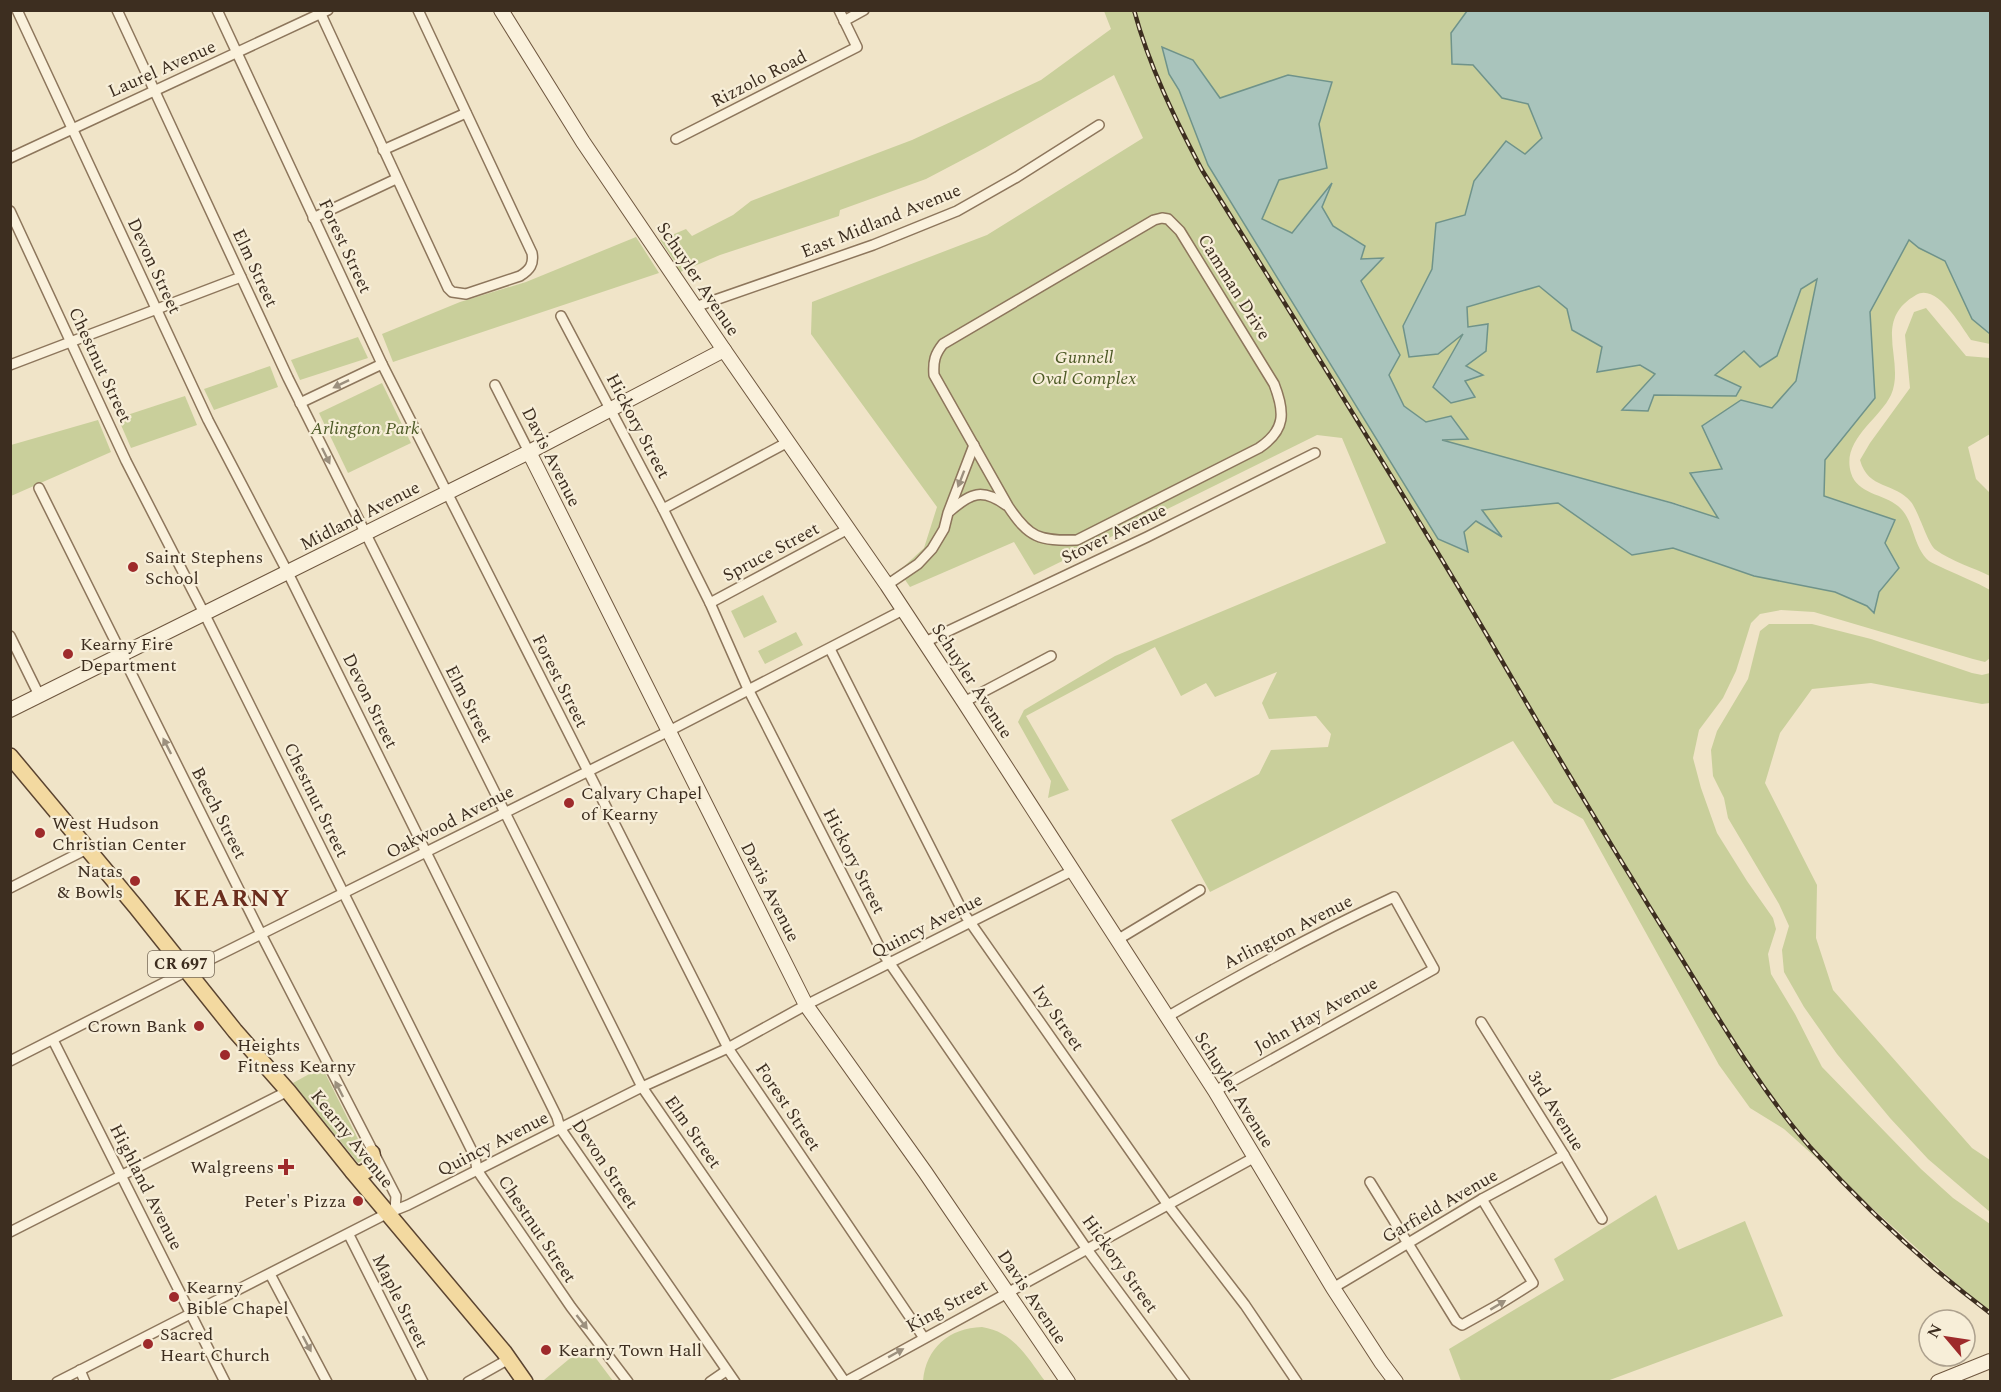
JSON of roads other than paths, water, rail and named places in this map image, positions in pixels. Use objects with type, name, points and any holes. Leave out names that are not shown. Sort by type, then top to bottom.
[{"type":"main road","name":"Kearny Avenue","points":[[10,756],[509,1359],[525,1382]]},
{"type":"main road","points":[[353,1172],[361,1174],[369,1169],[373,1162],[372,1153]]},
{"type":"street","name":"Devon Street","points":[[17,10],[208,420],[288,573],[557,1117],[560,1128],[735,1382]]},
{"type":"street","name":"Elm Street","points":[[117,10],[300,404],[642,1087],[845,1382]]},
{"type":"street","name":"Forest Street","points":[[217,10],[382,364],[404,403],[728,1048],[924,1338]]},
{"type":"street","points":[[323,12],[396,179],[448,288],[452,292],[466,294],[520,276],[532,266],[534,260],[418,10]]},
{"type":"street","name":"Schuyler Avenue","points":[[501,10],[583,142],[925,642],[1215,1091],[1333,1288],[1396,1382]]},
{"type":"street","points":[[839,10],[844,21],[864,10]]},
{"type":"street","name":"Laurel Avenue","points":[[10,158],[323,12]]},
{"type":"street","name":"Rizzolo Road","points":[[676,140],[857,47],[844,21]]},
{"type":"street","points":[[383,150],[466,113]]},
{"type":"street","name":"East Midland Avenue","points":[[695,307],[873,245],[957,211],[1100,125]]},
{"type":"street","points":[[314,218],[396,179]]},
{"type":"street","name":"Chestnut Street","points":[[10,211],[126,461],[475,1156],[477,1170],[571,1307],[628,1382]]},
{"type":"street","name":"Camman Drive","points":[[1168,219],[1192,250],[1274,384],[1282,405],[1281,424],[1271,440],[1259,448],[1077,540],[1050,541],[1034,535],[1018,522],[1008,506],[934,375],[933,361],[936,352],[943,344],[1154,220],[1168,219]]},
{"type":"street","points":[[10,365],[241,277]]},
{"type":"street","name":"Hickory Street","points":[[561,316],[663,509],[710,603],[748,689],[882,952],[1086,1248],[1185,1382]]},
{"type":"street","name":"Midland Avenue","points":[[10,710],[529,452],[724,350]]},
{"type":"street","points":[[300,404],[382,364]]},
{"type":"street","name":"Davis Avenue","points":[[495,385],[806,1005],[925,1172],[1068,1382]]},
{"type":"street","points":[[663,509],[788,442]]},
{"type":"street","points":[[887,585],[918,564],[932,549],[944,529],[974,445]]},
{"type":"street","name":"Stover Avenue","points":[[925,642],[1147,537],[1315,453]]},
{"type":"street","name":"Beech Street","points":[[39,488],[261,934],[396,1197],[395,1210],[388,1213]]},
{"type":"street","name":"Camman Drive","points":[[948,513],[962,500],[973,495],[993,496],[1008,506]]},
{"type":"street","name":"Spruce Street","points":[[710,603],[848,529]]},
{"type":"street","name":"Oakwood Avenue","points":[[10,1061],[830,649],[903,610]]},
{"type":"street","points":[[10,636],[39,695]]},
{"type":"street","name":"Ivy Street","points":[[830,649],[963,912],[1168,1205],[1245,1305],[1298,1382]]},
{"type":"street","points":[[964,702],[1051,656]]},
{"type":"street","points":[[10,888],[87,849]]},
{"type":"street","name":"Quincy Avenue","points":[[57,1382],[349,1235],[388,1213],[642,1087],[728,1048],[806,1005],[1072,871]]},
{"type":"street","points":[[1117,940],[1200,890]]},
{"type":"street","name":"Arlington Avenue","points":[[1167,1017],[1252,968],[1394,897],[1434,969]]},
{"type":"street","name":"John Hay Avenue","points":[[1215,1091],[1434,969]]},
{"type":"street","name":"3rd Avenue","points":[[1481,1022],[1602,1219]]},
{"type":"street","name":"Highland Avenue","points":[[53,1040],[225,1382]]},
{"type":"street","points":[[10,1232],[288,1091]]},
{"type":"street","name":"Garfield Avenue","points":[[1333,1288],[1482,1199],[1564,1155]]},
{"type":"street","name":"King Street","points":[[845,1382],[1255,1157]]},
{"type":"street","points":[[1370,1182],[1456,1321],[1462,1324],[1498,1305],[1533,1282],[1482,1199]]},
{"type":"street","name":"Maple Street","points":[[349,1235],[423,1382]]},
{"type":"street","points":[[270,1274],[327,1382]]},
{"type":"street","points":[[468,1382],[509,1359]]},
{"type":"street","points":[[1938,1382],[1990,1361]]},
{"type":"street","points":[[80,1370],[85,1382]]},
{"type":"street","points":[[711,1382],[726,1371]]},
{"type":"water","points":[[1467,11],[1990,11],[1990,334],[1972,319],[1945,261],[1919,248],[1909,240],[1870,312],[1875,398],[1825,460],[1824,496],[1895,520],[1885,543],[1899,568],[1879,592],[1874,613],[1867,606],[1835,592],[1754,576],[1673,548],[1632,555],[1558,503],[1482,510],[1502,537],[1476,521],[1464,532],[1468,552],[1438,539],[1208,165],[1179,90],[1169,74],[1162,47],[1193,60],[1220,98],[1288,75],[1332,82],[1319,124],[1327,168],[1279,180],[1262,219],[1292,233],[1332,183],[1322,207],[1333,226],[1365,246],[1361,259],[1383,258],[1361,281],[1400,355],[1389,375],[1404,406],[1426,422],[1451,416],[1468,439],[1442,440],[1672,503],[1718,518],[1690,473],[1722,469],[1702,426],[1741,400],[1772,408],[1796,381],[1817,279],[1801,289],[1777,356],[1760,367],[1744,351],[1715,375],[1741,387],[1736,396],[1654,395],[1648,411],[1622,410],[1655,374],[1640,365],[1597,372],[1602,347],[1572,330],[1567,309],[1539,286],[1467,307],[1468,327],[1488,324],[1486,351],[1466,366],[1483,375],[1465,381],[1475,397],[1451,403],[1433,387],[1463,334],[1438,354],[1409,357],[1403,326],[1432,269],[1436,223],[1465,215],[1474,181],[1506,141],[1525,154],[1542,138],[1528,104],[1502,98],[1473,65],[1452,64],[1451,33]]},
{"type":"railway","points":[[1134,10],[1147,51],[1164,92],[1202,170],[1382,461],[1607,837],[1741,1054],[1774,1102],[1831,1170],[1919,1255],[1990,1313]]},
{"type":"place","name":"Saint Stephens School","points":[[133,567]]},
{"type":"place","name":"Kearny Fire Department","points":[[68,654]]},
{"type":"place","name":"Calvary Chapel of Kearny","points":[[569,803]]},
{"type":"place","name":"West Hudson Christian Center","points":[[40,833]]},
{"type":"place","name":"Natas & Bowls","points":[[135,881]]},
{"type":"place","name":"Crown Bank","points":[[199,1026]]},
{"type":"place","name":"Heights Fitness Kearny","points":[[225,1055]]},
{"type":"place","name":"Walgreens","points":[[286,1167]]},
{"type":"place","name":"Peter's Pizza","points":[[358,1201]]},
{"type":"place","name":"Kearny Bible Chapel","points":[[174,1297]]},
{"type":"place","name":"Sacred Heart Church","points":[[148,1344]]},
{"type":"place","name":"Kearny Town Hall","points":[[546,1350]]},
{"type":"district","name":"KEARNY","points":[[232,899]]},
{"type":"park label","name":"Gunnell Oval Complex","points":[[1084,367]]},
{"type":"park label","name":"Arlington Park","points":[[365,428]]}]
